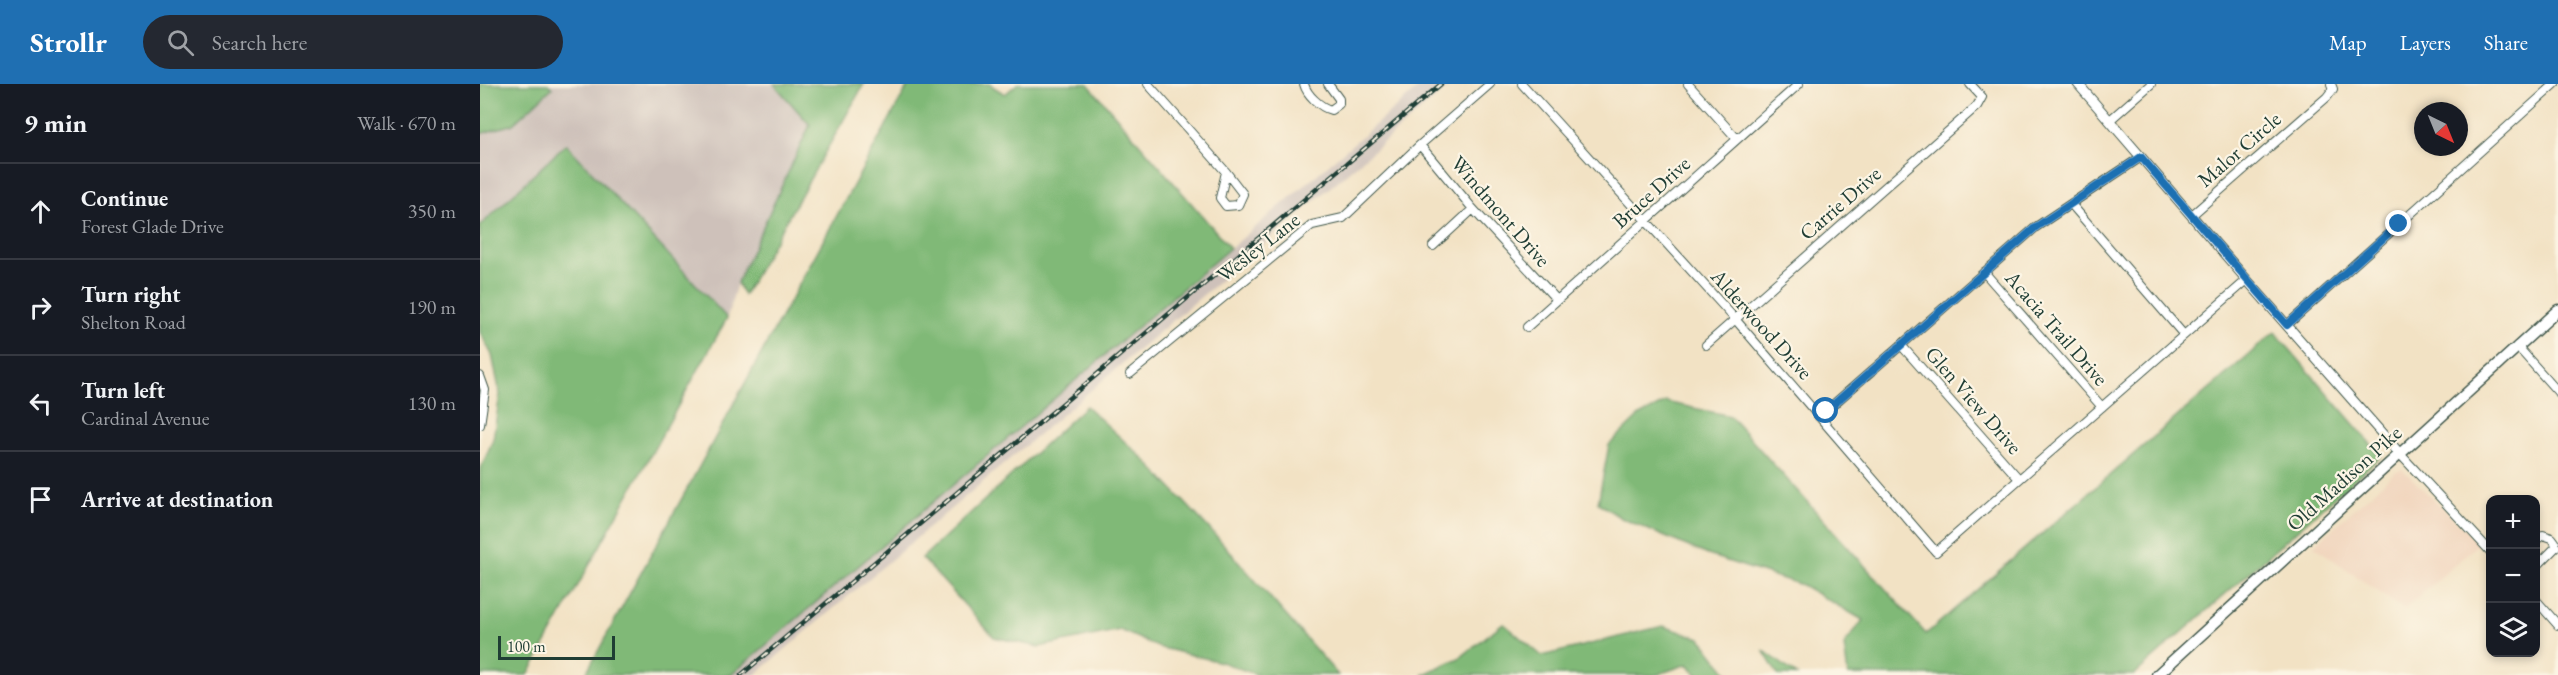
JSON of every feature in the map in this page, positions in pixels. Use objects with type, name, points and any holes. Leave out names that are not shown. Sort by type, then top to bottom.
[{"type":"main road","name":"Old Madison Pike","points":[[2157,675],[2558,310]]},
{"type":"street","points":[[1148,84],[1226,172]]},
{"type":"street","points":[[1304,84],[1312,97],[1324,108],[1331,110],[1339,104],[1339,99],[1328,84]]},
{"type":"street","name":"Wesley Lane","points":[[1130,374],[1312,225],[1343,218],[1420,145],[1490,84]]},
{"type":"street","name":"Alderwood Drive","points":[[1522,84],[1735,319],[1936,552],[2247,280]]},
{"type":"street","points":[[1688,84],[1737,139]]},
{"type":"street","name":"Bruce Drive","points":[[1527,327],[1800,84]]},
{"type":"street","name":"Carrie Drive","points":[[1706,345],[1977,106],[1982,97],[1970,84]]},
{"type":"street","points":[[2078,84],[2400,454],[2488,549]]},
{"type":"street","points":[[2110,120],[2151,84]]},
{"type":"street","name":"Malor Circle","points":[[2192,215],[2327,97],[2333,89],[2331,84]]},
{"type":"street","points":[[2287,325],[2555,84]]},
{"type":"street","name":"Windmont Drive","points":[[1420,145],[1473,209],[1557,300]]},
{"type":"street","points":[[1819,417],[2036,227],[2141,157]]},
{"type":"street","points":[[2071,204],[2184,335]]},
{"type":"street","points":[[1432,246],[1473,209]]},
{"type":"street","name":"Acacia Trail Drive","points":[[1984,272],[2102,407]]},
{"type":"street","name":"Glen View Drive","points":[[1901,345],[2019,479]]},
{"type":"street","points":[[2517,346],[2558,392]]},
{"type":"street","points":[[480,376],[485,390],[480,425]]},
{"type":"street","points":[[2540,536],[2548,535],[2555,542],[2556,547],[2540,562]]},
{"type":"street","points":[[2538,603],[2558,625]]},
{"type":"shaded area","points":[[548,84],[774,84],[810,125],[737,283],[727,318],[566,145],[480,226],[480,134],[513,124],[552,88]]},
{"type":"shaded area","points":[[1423,84],[1452,84],[755,675],[731,675]]},
{"type":"shaded area","points":[[2402,469],[2479,543],[2404,610],[2314,546],[2396,471]]},
{"type":"green space","points":[[480,84],[548,84],[552,88],[513,124],[480,134]]},
{"type":"green space","points":[[774,84],[864,84],[744,295],[737,283],[810,125]]},
{"type":"green space","points":[[909,84],[989,84],[1005,94],[1017,84],[1088,84],[1230,248],[731,675],[585,675]]},
{"type":"green space","points":[[566,144],[727,318],[528,675],[480,675],[480,471],[493,439],[500,394],[492,355],[480,332],[480,226]]},
{"type":"green space","points":[[2275,332],[2381,456],[2134,675],[1848,675],[1844,645],[1863,620],[1802,585],[1708,555],[1621,518],[1598,503],[1609,445],[1639,416],[1666,402],[1730,416],[1926,634]]},
{"type":"green space","points":[[1086,406],[1146,461],[1218,538],[1338,675],[1258,675],[1221,662],[1158,647],[1120,630],[1039,647],[994,637],[922,558]]},
{"type":"green space","points":[[1503,623],[1542,656],[1663,626],[1700,638],[1729,675],[1697,675],[1688,664],[1656,675],[1422,675],[1461,657]]},
{"type":"green space","points":[[1763,650],[1797,675],[1778,675]]},
{"type":"railway","points":[[741,675],[1441,84]]},
{"type":"route","points":[[1826,411],[2036,227],[2141,157],[2287,325],[2399,224]]}]
